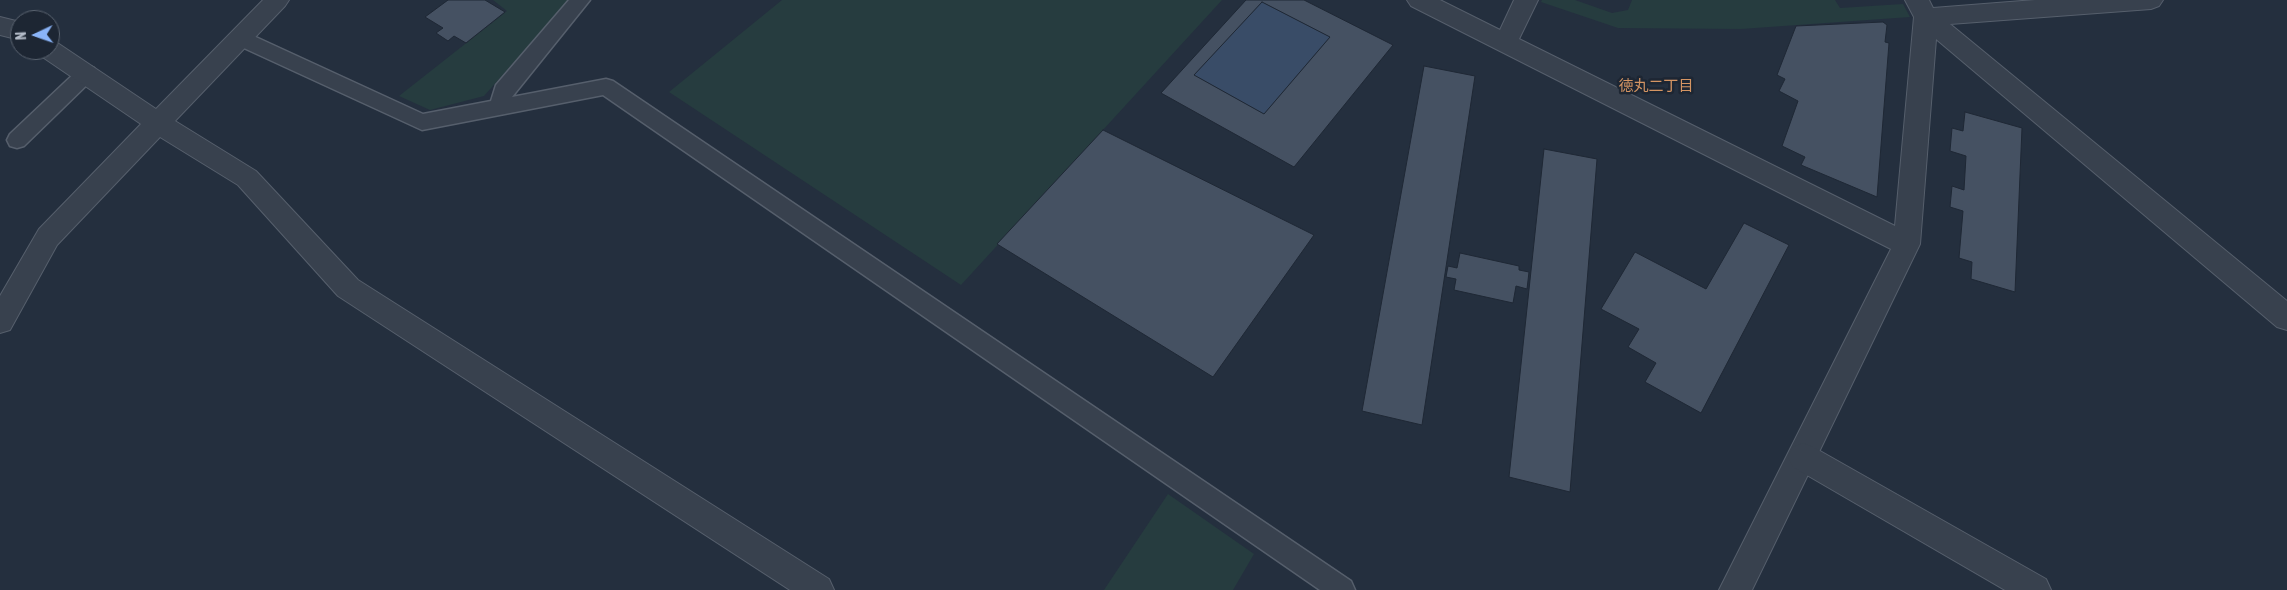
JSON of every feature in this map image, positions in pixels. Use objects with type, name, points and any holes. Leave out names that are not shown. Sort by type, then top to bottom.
[{"type":"street","points":[[0,321],[48,238],[277,0]]},
{"type":"street","points":[[1419,0],[1907,244]]},
{"type":"street","points":[[1506,43],[1526,0]]},
{"type":"street","points":[[1921,9],[2151,0]]},
{"type":"street","points":[[1735,590],[1803,457],[1907,244],[1921,9]]},
{"type":"street","points":[[1921,9],[2287,318]]},
{"type":"street","points":[[60,56],[158,123],[247,178],[348,288],[802,586]]},
{"type":"street","points":[[1803,457],[2035,590]]},
{"type":"lane","points":[[500,106],[503,91],[580,0]]},
{"type":"lane","points":[[240,38],[422,122],[606,87],[1342,590]]},
{"type":"lane","points":[[17,140],[87,73]]},
{"type":"green space","points":[[493,0],[569,0],[484,96],[430,110],[399,96],[507,11]]},
{"type":"green space","points":[[782,0],[1222,0],[961,285],[669,92]]},
{"type":"green space","points":[[1542,0],[1575,0],[1612,13],[1628,10],[1632,0],[1835,0],[1840,8],[1903,4],[1910,17],[1741,29],[1618,28],[1541,2]]},
{"type":"green space","points":[[1168,494],[1254,554],[1233,590],[1104,590]]},
{"type":"water","points":[[1262,2],[1330,37],[1264,114],[1194,75]]},
{"type":"building","points":[[448,0],[485,0],[505,12],[466,43],[454,36],[448,41],[436,33],[443,28],[425,17]]},
{"type":"building","points":[[1246,0],[1304,0],[1393,45],[1294,167],[1161,93]],"holes":[[[1262,2],[1330,37],[1264,114],[1194,75]]]},
{"type":"building","points":[[1883,22],[1887,25],[1885,42],[1889,43],[1877,197],[1801,165],[1805,157],[1782,146],[1798,101],[1779,91],[1785,79],[1777,75],[1796,26]]},
{"type":"building","points":[[1424,66],[1475,76],[1422,425],[1362,411]]},
{"type":"building","points":[[1965,112],[2022,128],[2015,292],[1971,279],[1972,262],[1959,258],[1963,211],[1950,207],[1952,186],[1964,190],[1966,156],[1950,151],[1952,128],[1963,131]]},
{"type":"building","points":[[1103,130],[1314,235],[1213,377],[997,244]]},
{"type":"building","points":[[1544,149],[1597,159],[1570,492],[1509,477]]},
{"type":"building","points":[[1744,223],[1789,245],[1701,413],[1645,382],[1656,363],[1628,347],[1639,329],[1601,309],[1635,252],[1706,289]]},
{"type":"building","points":[[1460,253],[1519,266],[1519,270],[1529,272],[1527,289],[1516,286],[1513,303],[1454,290],[1456,279],[1446,277],[1448,266],[1457,268]]},
{"type":"district","name":"徳丸二丁目","points":[[1656,86]]}]
